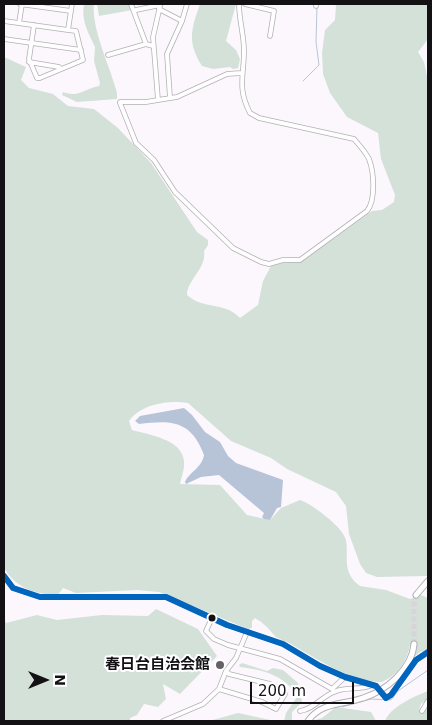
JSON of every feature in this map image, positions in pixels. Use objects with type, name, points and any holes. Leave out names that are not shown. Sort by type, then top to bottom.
[{"type":"street","points":[[19,23],[21,4],[70,11]]},
{"type":"street","points":[[68,30],[72,4]]},
{"type":"street","points":[[132,4],[136,10],[146,44]]},
{"type":"street","points":[[170,98],[167,54],[182,21],[187,4]]},
{"type":"street","points":[[239,4],[239,19],[244,52],[241,73],[244,97],[250,113],[275,121],[352,137],[364,150],[369,160],[372,177],[371,204],[369,209],[300,260],[283,260],[266,264],[241,253],[226,242],[175,192],[154,160],[136,143],[120,101],[146,102],[170,98],[190,92],[227,74],[241,73]]},
{"type":"street","points":[[245,4],[274,11],[270,36]]},
{"type":"street","points":[[136,10],[160,6],[182,21]]},
{"type":"street","points":[[158,100],[153,31],[160,6]]},
{"type":"street","points":[[4,21],[34,25],[76,31],[83,60],[36,78],[29,62],[34,25]]},
{"type":"street","points":[[4,39],[81,50]]},
{"type":"street","points":[[108,55],[146,44],[153,46]]},
{"type":"street","points":[[29,62],[59,66],[61,69]]},
{"type":"street","points":[[4,576],[13,588],[36,597],[163,596],[212,618],[283,644],[345,677],[372,685],[384,696],[388,697],[420,656],[428,652]]},
{"type":"street","points":[[416,595],[428,581]]},
{"type":"street","points":[[212,618],[206,628],[207,633],[214,639],[240,649],[280,659],[333,690],[366,688],[372,685]]},
{"type":"street","points":[[163,721],[203,704],[219,689],[226,671],[248,632]]},
{"type":"street","points":[[308,721],[325,707],[364,698],[379,690],[405,668],[412,657],[414,644]]},
{"type":"street","points":[[219,689],[262,702],[276,709],[285,694],[270,684],[229,674],[226,671]]},
{"type":"street","points":[[300,711],[312,707],[333,690],[345,677]]},
{"type":"street","points":[[422,711],[428,701]]},
{"type":"shaded area","points":[[84,4],[94,4],[95,25],[117,93],[117,99],[77,102],[62,95],[63,92],[74,94],[81,92],[99,86],[100,83],[94,61],[95,47],[84,21]]},
{"type":"shaded area","points":[[97,4],[130,4],[132,10],[99,16]]},
{"type":"shaded area","points":[[200,4],[236,4],[226,41],[236,50],[240,59],[238,68],[213,69],[202,66],[197,58],[192,43],[192,36],[194,21]]},
{"type":"shaded area","points":[[336,4],[428,4],[428,39],[418,52],[424,62],[428,81],[428,576],[377,577],[366,573],[360,564],[349,534],[346,506],[336,492],[287,469],[271,458],[231,441],[188,403],[156,404],[134,415],[129,421],[132,430],[164,439],[182,454],[184,461],[180,484],[220,485],[247,515],[270,520],[281,508],[300,500],[305,502],[319,511],[344,535],[347,546],[348,570],[354,581],[360,586],[386,590],[410,599],[421,595],[428,598],[428,649],[414,657],[417,646],[410,645],[407,657],[401,667],[393,676],[382,682],[358,678],[323,663],[277,638],[264,624],[255,618],[252,621],[252,628],[248,629],[159,592],[137,590],[76,593],[63,588],[58,595],[34,592],[21,586],[4,568],[4,57],[26,67],[21,80],[29,88],[53,94],[68,106],[94,109],[118,128],[151,163],[197,232],[208,240],[208,245],[204,251],[203,263],[190,284],[187,295],[200,303],[227,309],[240,318],[258,305],[263,281],[271,266],[307,258],[372,211],[382,210],[394,202],[395,195],[381,159],[378,133],[347,117],[330,93],[323,74],[322,53],[325,30],[335,20]]},
{"type":"shaded area","points":[[156,609],[198,629],[217,656],[180,694],[163,684],[166,699],[158,707],[144,704],[137,715],[130,718],[130,721],[4,721],[4,618],[6,623],[37,615],[57,620],[102,615],[148,616]]},
{"type":"shaded area","points":[[242,663],[267,671],[273,668],[283,670],[298,683],[302,702],[292,712],[292,721],[284,721],[286,713],[297,697],[287,683],[265,672],[240,667],[239,665]]},
{"type":"shaded area","points":[[428,691],[428,699],[421,704],[419,710],[423,713],[428,704],[428,721],[385,721],[397,707]]},
{"type":"shaded area","points":[[336,707],[371,712],[376,721],[312,721],[322,718]]},
{"type":"shaded area","points":[[238,713],[275,721],[209,721]]},
{"type":"water","points":[[184,408],[205,432],[220,442],[228,456],[236,463],[283,480],[281,507],[277,508],[270,520],[264,519],[262,517],[264,513],[219,475],[201,477],[186,484],[185,482],[201,463],[204,455],[199,443],[186,429],[170,423],[139,424],[135,421],[140,416]]},
{"type":"waterway","points":[[303,81],[319,65],[316,42],[317,6]]},
{"type":"waterway","points":[[342,707],[371,699],[391,700],[398,691],[428,670]]},
{"type":"tunnel","points":[[414,644],[414,605],[416,595]]},
{"type":"transit line","points":[[4,576],[13,588],[40,597],[166,597],[227,625],[283,644],[320,666],[345,677],[376,686],[386,698],[391,695],[416,660],[428,652]]},
{"type":"place","name":"春日台自治会館","points":[[220,665]]}]
